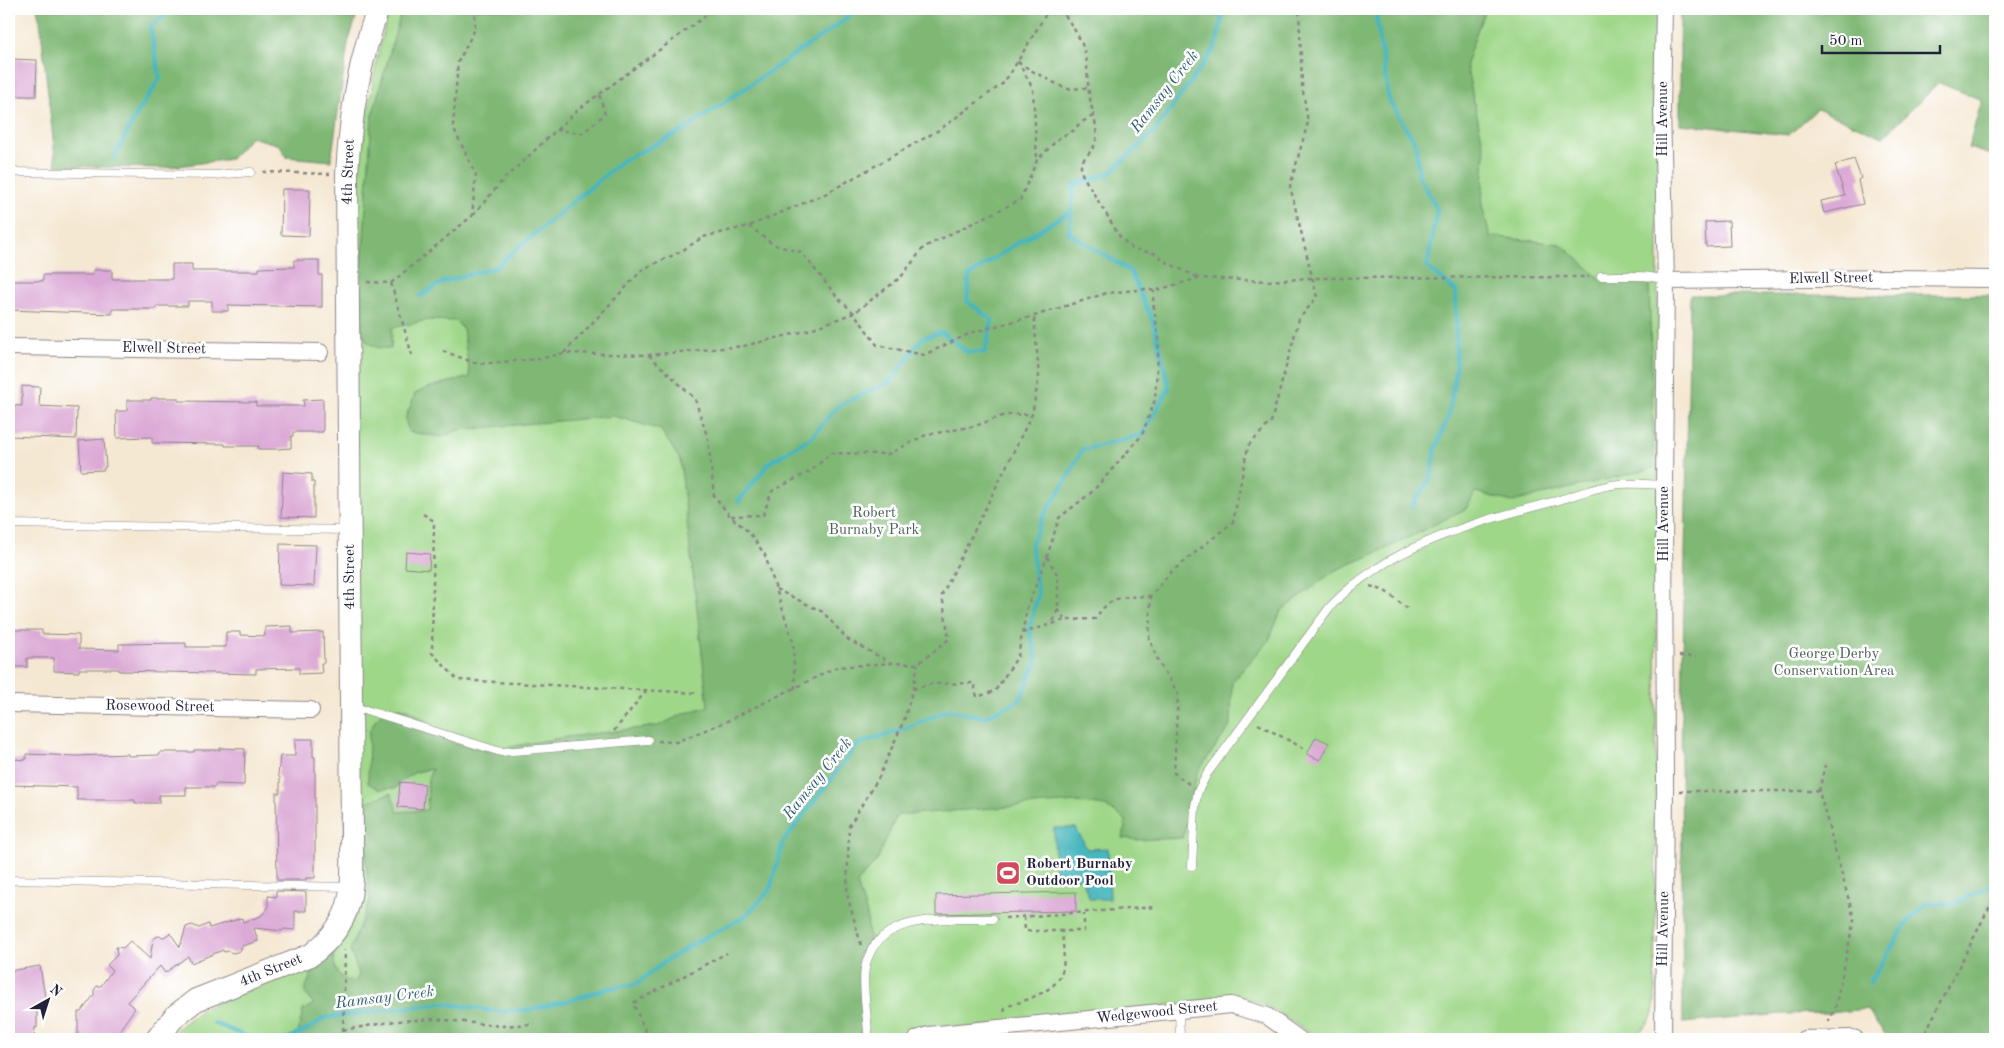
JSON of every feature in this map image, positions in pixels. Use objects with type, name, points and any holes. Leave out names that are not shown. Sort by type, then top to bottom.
[{"type":"street","name":"4th Street","points":[[157,1039],[175,1016],[196,1000],[301,960],[319,949],[344,918],[349,902],[352,887],[347,174],[353,114],[364,56],[378,9]]},
{"type":"street","name":"Hill Avenue","points":[[1663,1039],[1666,281],[1662,108],[1664,9]]},
{"type":"street","name":"Elwell Street","points":[[1666,281],[1889,278],[1995,279]]},
{"type":"street","name":"Elwell Street","points":[[9,347],[320,352]]},
{"type":"street","name":"Rosewood Street","points":[[9,704],[312,710]]},
{"type":"street","name":"Wedgewood Street","points":[[917,1039],[928,1035],[978,1035],[1004,1028],[1231,1005],[1268,1016],[1299,1039]]},
{"type":"street","points":[[1804,1039],[1854,1038]]},
{"type":"lane","points":[[9,172],[215,175],[251,172]]},
{"type":"lane","points":[[1601,276],[1660,278],[1666,281]]},
{"type":"lane","points":[[1192,866],[1195,806],[1198,791],[1207,774],[1249,720],[1329,608],[1357,581],[1407,550],[1501,515],[1618,484],[1664,485]]},
{"type":"lane","points":[[9,524],[350,530]]},
{"type":"lane","points":[[350,710],[366,710],[502,752],[648,740]]},
{"type":"lane","points":[[9,880],[352,887]]},
{"type":"lane","points":[[869,1036],[864,973],[873,948],[878,942],[890,932],[904,925],[919,921],[993,919]]},
{"type":"lane","points":[[1179,1010],[1180,1039]]},
{"type":"path","points":[[472,216],[476,175],[453,128],[458,62],[475,29],[475,9]]},
{"type":"path","points":[[348,281],[391,282],[472,216],[504,179],[579,109],[713,9]]},
{"type":"path","points":[[564,354],[643,269],[680,252],[703,237],[749,226],[825,194],[939,130],[1002,84],[1049,9]]},
{"type":"path","points":[[1060,9],[1072,24],[1086,55],[1088,88],[1093,116],[1096,120],[1096,141],[1090,153],[1082,160],[1080,169],[1120,237],[1133,249],[1154,254],[1198,278]]},
{"type":"path","points":[[1198,791],[1174,773],[1178,693],[1159,663],[1149,638],[1151,596],[1170,572],[1233,522],[1248,446],[1271,422],[1300,319],[1317,297],[1290,186],[1308,122],[1302,85],[1300,9]]},
{"type":"path","points":[[1017,61],[1066,88],[1088,88]]},
{"type":"path","points":[[1017,61],[1033,89],[1037,160]]},
{"type":"path","points":[[556,130],[583,133],[605,114],[599,94]]},
{"type":"path","points":[[443,351],[478,364],[539,359],[564,354],[648,355],[744,346],[805,331],[854,313],[901,277],[924,246],[1020,200],[1037,160],[1060,137],[1073,131],[1080,123],[1093,116]]},
{"type":"path","points":[[251,172],[347,174]]},
{"type":"path","points":[[749,226],[774,245],[800,252],[838,298],[854,313],[877,345],[924,355],[973,332],[1034,316],[1108,292],[1147,289],[1154,291],[1198,278],[1267,281],[1313,278],[1601,276]]},
{"type":"path","points":[[391,282],[412,355]]},
{"type":"path","points":[[914,689],[931,684],[974,682],[977,697],[995,690],[1018,656],[1027,608],[1047,557],[1059,518],[1092,491],[1142,435],[1155,400],[1159,338],[1153,302],[1154,291]]},
{"type":"path","points":[[648,740],[676,742],[725,722],[837,667],[892,663],[918,664],[949,639],[942,595],[1032,414],[1039,376],[1034,316]]},
{"type":"path","points":[[648,355],[695,400],[708,440],[714,496],[730,516],[749,532],[764,554],[793,642],[795,689]]},
{"type":"path","points":[[730,516],[763,515],[772,491],[811,471],[831,453],[888,454],[926,435],[975,426],[1006,415],[1032,414]]},
{"type":"path","points":[[423,514],[434,521],[432,653],[458,680],[698,694]]},
{"type":"path","points":[[1047,557],[1058,576],[1058,609],[1052,626]]},
{"type":"path","points":[[1357,581],[1385,591],[1408,609]]},
{"type":"path","points":[[776,589],[823,612],[847,639],[892,663]]},
{"type":"path","points":[[1023,632],[1052,626],[1065,620],[1095,620],[1104,605],[1117,598],[1151,596]]},
{"type":"path","points":[[1058,609],[1065,620]]},
{"type":"path","points":[[868,960],[860,943],[847,894],[849,826],[879,777],[904,720],[914,689],[918,664]]},
{"type":"path","points":[[604,744],[646,691]]},
{"type":"path","points":[[1249,720],[1305,749]]},
{"type":"path","points":[[1825,764],[1819,791],[1854,919],[1835,1009],[1827,1024],[1828,1039]]},
{"type":"path","points":[[1665,789],[1693,792],[1819,791]]},
{"type":"path","points":[[1922,1039],[1995,896]]},
{"type":"path","points":[[993,919],[1156,908]]},
{"type":"path","points":[[1024,917],[1025,931],[1084,931],[1084,914]]},
{"type":"path","points":[[1004,1028],[1005,1008],[1027,1000],[1053,986],[1061,976],[1065,963],[1062,930]]},
{"type":"path","points":[[649,1039],[633,1004],[726,953]]},
{"type":"path","points":[[343,1039],[345,976]]},
{"type":"path","points":[[344,1030],[396,1020],[436,1019],[501,1026],[534,1024]]},
{"type":"path","points":[[843,1039],[869,1036]]},
{"type":"green space","points":[[37,9],[359,9],[348,43],[331,161],[286,157],[280,145],[251,137],[231,159],[163,168],[56,166],[40,21]]},
{"type":"green space","name":"Robert Burnaby Park","points":[[389,9],[1659,9],[1655,1002],[1653,1013],[1644,1028],[1631,1035],[1603,1039],[1323,1039],[1262,1004],[1239,997],[870,1039],[168,1039],[180,1026],[202,1009],[309,967],[343,937],[357,179],[377,58]]},
{"type":"green space","name":"Robert Burnaby Park","points":[[402,9],[1486,9],[1466,64],[1485,153],[1482,206],[1490,236],[1561,244],[1600,279],[1649,280],[1654,468],[1512,502],[1475,492],[1467,508],[1392,546],[1334,571],[1281,611],[1269,640],[1232,682],[1231,725],[1197,773],[1183,838],[1136,840],[1123,838],[1126,820],[1105,806],[1076,802],[897,815],[877,860],[857,883],[867,915],[869,937],[861,969],[861,1039],[285,1039],[298,1033],[303,1010],[314,1004],[304,992],[321,956],[333,952],[337,972],[343,978],[354,983],[359,975],[350,950],[370,900],[366,863],[367,833],[358,805],[391,793],[398,812],[427,810],[428,779],[432,769],[412,774],[404,779],[396,788],[379,789],[368,783],[369,732],[376,719],[388,707],[409,709],[453,743],[487,751],[566,737],[658,726],[683,714],[708,706],[680,460],[661,430],[614,416],[458,430],[442,437],[409,432],[405,419],[415,394],[426,388],[470,377],[463,329],[456,321],[428,320],[392,328],[391,349],[376,347],[367,342],[361,329],[362,267],[372,116]]},
{"type":"green space","points":[[1680,9],[1995,9],[1995,156],[1968,148],[1982,100],[1939,83],[1883,137],[1817,109],[1789,135],[1680,124]]},
{"type":"green space","name":"George Derby Conservation Area","points":[[1690,295],[1995,295],[1995,1039],[1886,1039],[1885,1034],[1866,1009],[1683,1023],[1681,759]]},
{"type":"water","points":[[1054,828],[1076,828],[1087,849],[1108,848],[1110,899],[1090,899],[1081,878],[1055,879]]},
{"type":"building","points":[[9,59],[37,60],[36,96],[9,96]]},
{"type":"building","points":[[1854,159],[1861,178],[1858,180],[1863,204],[1824,213],[1821,201],[1845,196],[1835,165]]},
{"type":"building","points":[[282,189],[310,189],[309,236],[281,235]]},
{"type":"building","points":[[1729,221],[1730,246],[1706,247],[1705,222]]},
{"type":"building","points":[[294,260],[319,260],[319,275],[322,275],[322,307],[228,305],[228,311],[212,311],[212,301],[188,301],[188,306],[157,306],[155,309],[112,309],[112,314],[9,310],[9,281],[43,281],[43,275],[93,275],[93,270],[112,270],[112,279],[172,279],[172,264],[192,264],[192,271],[259,271],[259,268],[294,267]]},
{"type":"building","points":[[22,386],[40,387],[39,406],[77,408],[76,439],[9,436],[10,405],[22,406]]},
{"type":"building","points":[[151,398],[178,398],[178,401],[256,402],[256,406],[304,406],[303,400],[323,399],[323,432],[293,432],[291,448],[278,449],[258,449],[259,446],[225,446],[225,444],[152,443],[152,437],[117,438],[116,411],[127,411],[127,400],[151,400]]},
{"type":"building","points":[[104,439],[106,467],[104,467],[104,470],[81,471],[79,441]]},
{"type":"building","points":[[283,472],[312,474],[312,482],[314,482],[314,518],[281,517]]},
{"type":"building","points":[[280,544],[316,545],[314,586],[279,585]]},
{"type":"building","points":[[406,552],[430,554],[429,570],[405,568]]},
{"type":"building","points":[[292,626],[292,633],[323,632],[324,663],[321,663],[322,673],[299,674],[299,668],[256,669],[256,674],[119,671],[119,669],[79,669],[79,672],[54,671],[54,658],[27,658],[27,667],[10,667],[10,630],[42,630],[42,634],[79,635],[79,649],[119,650],[119,644],[186,643],[186,647],[226,647],[226,632],[240,632],[240,635],[265,636],[265,627]]},
{"type":"building","points":[[1316,737],[1329,743],[1320,760],[1307,754]]},
{"type":"building","points":[[295,739],[313,739],[313,757],[315,757],[315,878],[306,878],[306,880],[277,880],[276,793],[280,793],[280,778],[278,775],[280,756],[295,756]]},
{"type":"building","points":[[220,748],[245,749],[244,785],[215,784],[215,787],[186,787],[186,795],[159,795],[159,803],[135,803],[135,800],[77,800],[77,787],[12,785],[13,759],[26,760],[26,754],[77,756],[128,754],[128,756],[160,755],[160,752],[220,750]]},
{"type":"building","points":[[400,782],[425,784],[423,809],[398,807]]},
{"type":"building","points":[[276,891],[306,892],[306,911],[295,911],[295,930],[284,929],[282,931],[254,928],[258,941],[242,946],[240,951],[233,953],[224,952],[223,950],[191,963],[188,956],[165,973],[160,966],[127,1002],[135,1008],[121,1028],[121,1039],[78,1039],[78,1012],[81,1012],[94,995],[94,990],[97,986],[101,986],[112,970],[107,965],[117,955],[116,947],[123,948],[130,941],[150,959],[153,939],[158,936],[164,937],[170,933],[180,947],[186,927],[192,925],[199,928],[208,924],[209,928],[242,918],[243,922],[261,916],[268,908],[268,896],[276,897]]},
{"type":"building","points":[[1076,892],[1076,911],[936,914],[936,895]]},
{"type":"building","points":[[40,966],[46,1003],[37,1005],[37,1028],[35,1027],[34,1039],[9,1039],[9,971]]},
{"type":"waterway","points":[[114,158],[135,117],[160,78],[150,26],[175,9]]},
{"type":"waterway","points":[[420,296],[443,282],[494,268],[622,161],[684,130],[842,22],[856,9]]},
{"type":"waterway","name":"Ramsay Creek","points":[[286,1039],[309,1029],[324,1018],[443,1003],[500,1012],[527,1010],[610,988],[637,984],[664,962],[744,917],[770,890],[783,842],[858,744],[909,727],[948,710],[984,717],[1019,701],[1037,661],[1029,629],[1038,595],[1031,545],[1044,515],[1063,486],[1082,450],[1142,435],[1169,388],[1154,324],[1130,271],[1069,233],[1074,185],[1110,173],[1154,132],[1215,48],[1222,21],[1219,9]]},
{"type":"waterway","points":[[1375,9],[1389,100],[1416,144],[1419,176],[1437,209],[1427,267],[1456,291],[1456,368],[1449,414],[1436,448],[1431,477],[1412,506]]},
{"type":"waterway","points":[[738,502],[770,462],[812,437],[838,406],[890,382],[922,338],[942,332],[967,352],[985,352],[992,320],[967,301],[969,276],[1011,247],[1071,211]]},
{"type":"waterway","points":[[1870,982],[1908,921],[1928,903],[1954,904],[1995,883]]},
{"type":"waterway","name":"Ramsay Creek","points":[[214,1023],[245,1036],[261,1039]]},
{"type":"place","name":"Robert Burnaby Outdoor Pool","points":[[1008,873]]}]
